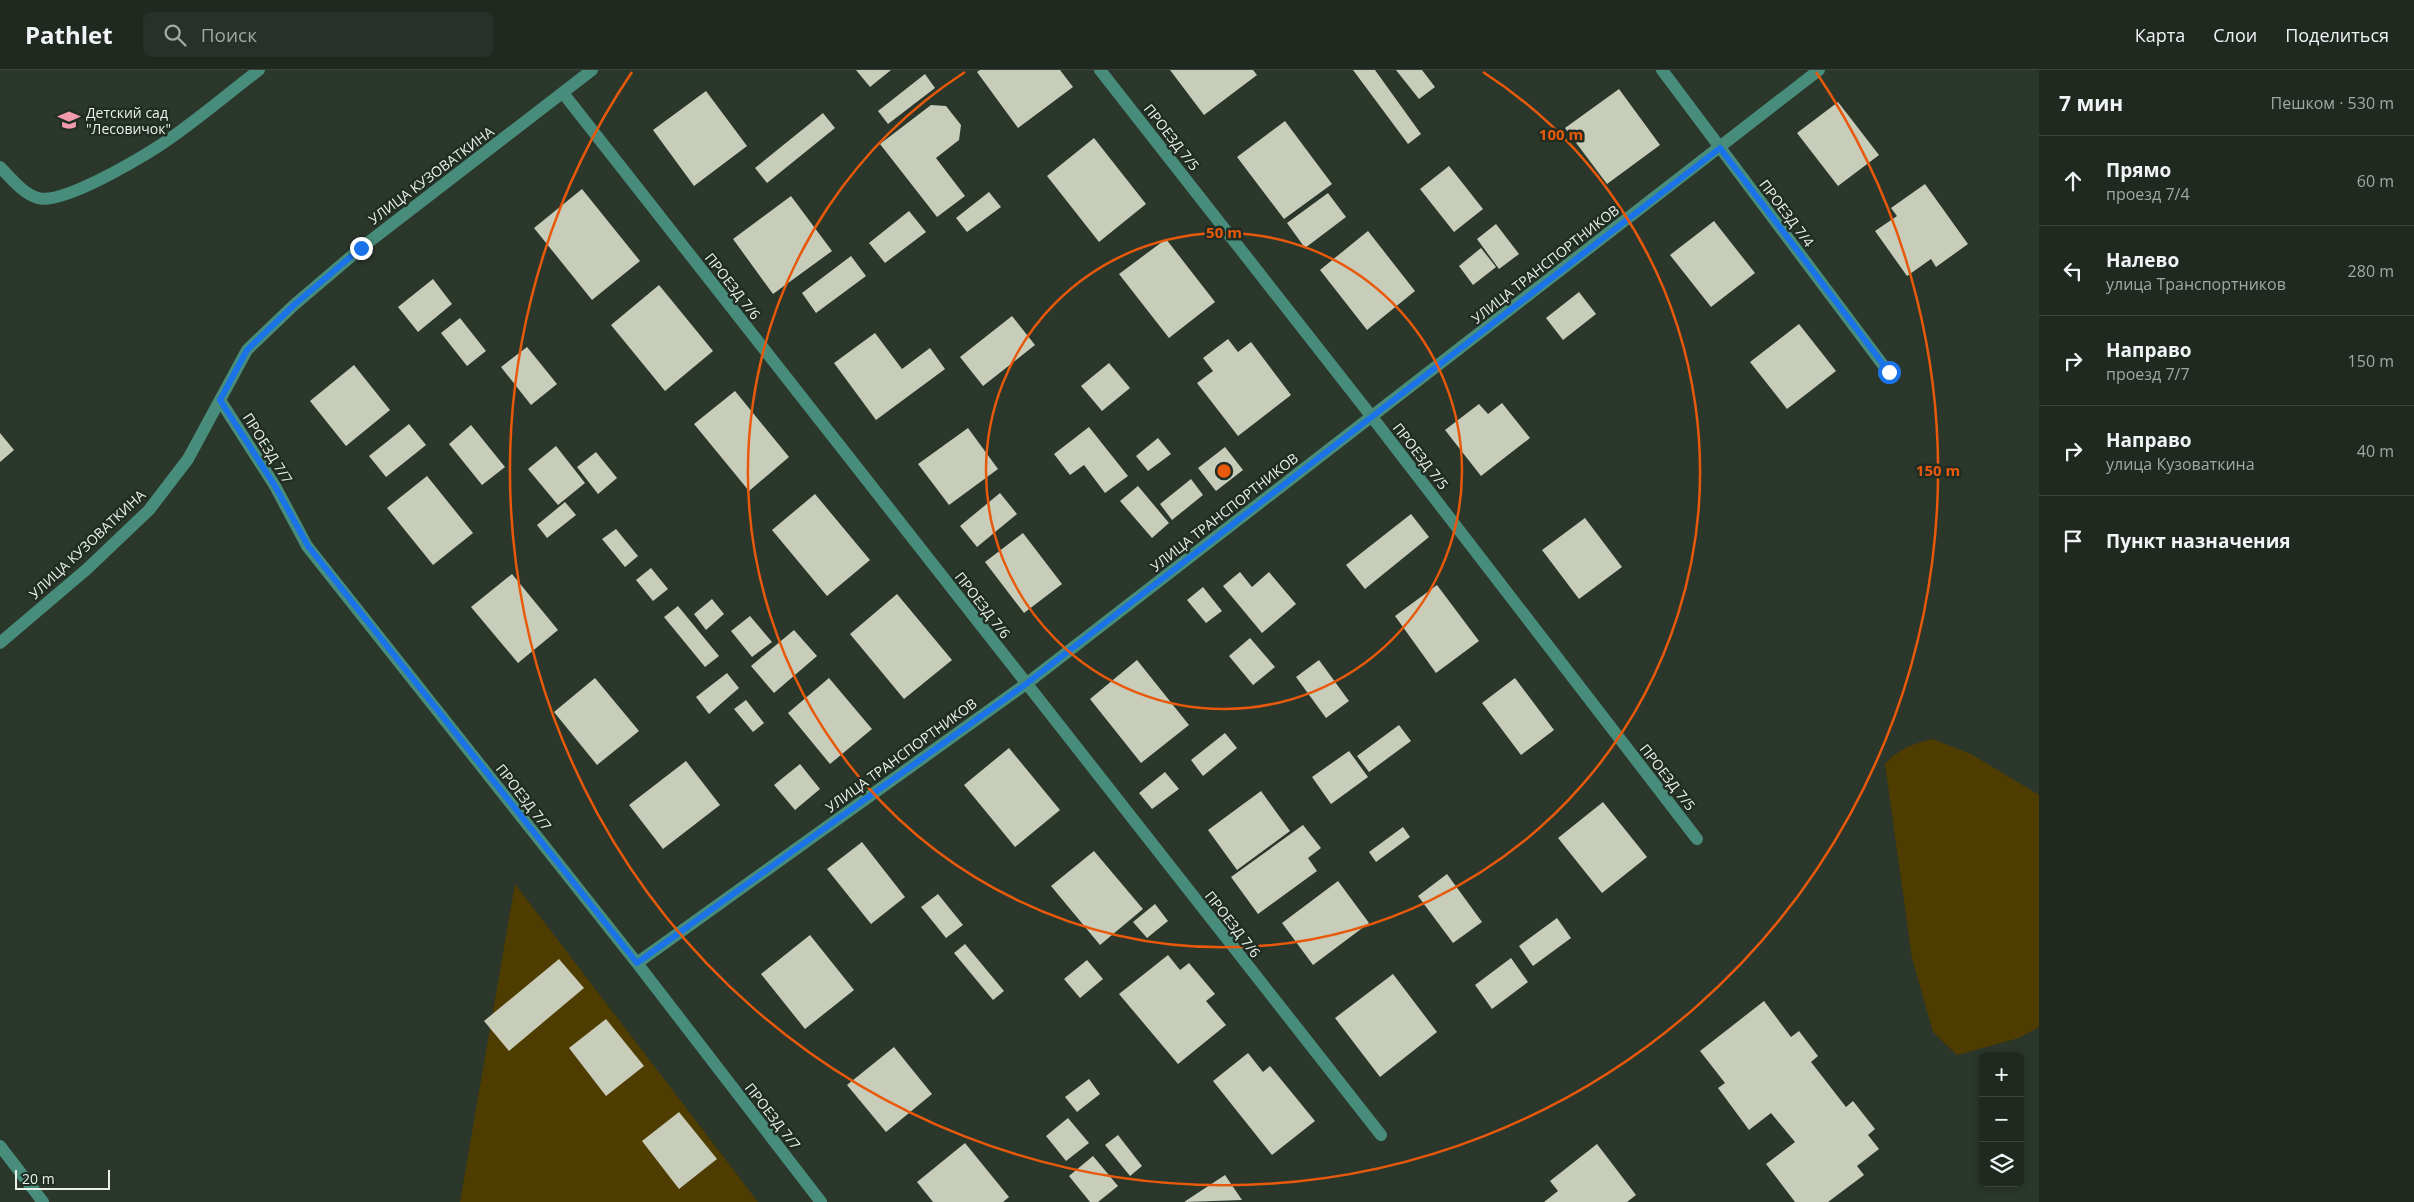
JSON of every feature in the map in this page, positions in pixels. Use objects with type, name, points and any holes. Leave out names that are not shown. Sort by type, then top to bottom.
[{"type":"street","points":[[0,167],[19,186],[37,198],[54,198],[76,190],[159,146],[259,70]]},
{"type":"street","name":"УЛИЦА КУЗОВАТКИНА","points":[[0,643],[87,569],[149,510],[188,459],[247,350],[294,305],[361,248],[592,70]]},
{"type":"street","name":"ПРОЕЗД 7/5","points":[[1100,70],[1372,417],[1697,839]]},
{"type":"street","name":"ПРОЕЗД 7/4","points":[[1662,70],[1889,372]]},
{"type":"street","name":"УЛИЦА ТРАНСПОРТНИКОВ","points":[[637,963],[1026,684],[1819,70]]},
{"type":"street","name":"ПРОЕЗД 7/6","points":[[563,93],[1381,1135]]},
{"type":"street","name":"ПРОЕЗД 7/7","points":[[220,400],[275,486],[308,546],[637,963],[821,1202]]},
{"type":"street","points":[[0,1146],[43,1202]]},
{"type":"shaded area","points":[[1932,739],[1971,754],[2039,795],[2039,1027],[2019,1038],[1957,1055],[1933,1032],[1912,958],[1885,764],[1895,754],[1906,748]]},
{"type":"shaded area","points":[[515,884],[758,1202],[460,1202]]},
{"type":"building","points":[[856,70],[891,70],[870,87]]},
{"type":"building","points":[[980,70],[1060,70],[1073,87],[1018,128],[977,72]]},
{"type":"building","points":[[1170,70],[1253,70],[1257,75],[1204,115]]},
{"type":"building","points":[[1353,70],[1375,70],[1421,134],[1408,144]]},
{"type":"building","points":[[1396,70],[1422,70],[1435,87],[1419,99]]},
{"type":"building","points":[[925,74],[935,88],[888,124],[878,111]]},
{"type":"building","points":[[1619,89],[1660,145],[1607,184],[1565,128]]},
{"type":"building","points":[[706,91],[747,146],[694,186],[653,130]]},
{"type":"building","points":[[1838,102],[1879,155],[1838,186],[1797,133]]},
{"type":"building","points":[[931,105],[946,106],[961,125],[959,140],[936,158],[965,196],[937,217],[880,144]]},
{"type":"building","points":[[823,113],[835,128],[767,183],[755,168]]},
{"type":"building","points":[[1285,121],[1332,184],[1284,219],[1237,157]]},
{"type":"building","points":[[1094,138],[1146,204],[1099,242],[1047,176]]},
{"type":"building","points":[[1449,166],[1483,209],[1454,232],[1420,189]]},
{"type":"building","points":[[1925,184],[1968,244],[1936,267],[1931,259],[1907,276],[1875,231],[1897,216],[1891,208]]},
{"type":"building","points":[[582,189],[640,261],[592,300],[534,228]]},
{"type":"building","points":[[989,192],[1001,207],[967,232],[956,218]]},
{"type":"building","points":[[1328,193],[1346,217],[1305,248],[1287,223]]},
{"type":"building","points":[[791,196],[832,251],[773,294],[733,239]]},
{"type":"building","points":[[909,211],[926,232],[885,263],[869,243]]},
{"type":"building","points":[[1714,221],[1755,273],[1711,307],[1670,255]]},
{"type":"building","points":[[1496,224],[1519,254],[1499,269],[1477,239]]},
{"type":"building","points":[[1368,231],[1415,291],[1367,330],[1320,270]]},
{"type":"building","points":[[1166,239],[1215,302],[1169,338],[1119,274]]},
{"type":"building","points":[[1481,248],[1496,267],[1473,285],[1459,266]]},
{"type":"building","points":[[851,256],[866,276],[816,313],[802,293]]},
{"type":"building","points":[[433,279],[452,304],[418,332],[398,307]]},
{"type":"building","points":[[659,285],[713,351],[665,391],[611,325]]},
{"type":"building","points":[[1579,292],[1596,314],[1563,340],[1546,318]]},
{"type":"building","points":[[1012,316],[1035,345],[983,386],[960,357]]},
{"type":"building","points":[[460,318],[486,351],[467,366],[441,333]]},
{"type":"building","points":[[1799,324],[1836,371],[1787,409],[1750,362]]},
{"type":"building","points":[[875,333],[902,369],[930,348],[945,369],[876,420],[834,363]]},
{"type":"building","points":[[1228,339],[1238,352],[1251,342],[1291,395],[1238,436],[1197,383],[1213,371],[1203,358]]},
{"type":"building","points":[[527,347],[557,384],[531,405],[501,367]]},
{"type":"building","points":[[1109,363],[1130,388],[1102,411],[1081,386]]},
{"type":"building","points":[[354,365],[390,410],[346,446],[310,401]]},
{"type":"building","points":[[735,391],[789,457],[749,491],[694,424]]},
{"type":"building","points":[[1502,403],[1530,438],[1481,476],[1445,430],[1479,404],[1488,414]]},
{"type":"building","points":[[409,424],[426,445],[386,477],[369,456]]},
{"type":"building","points":[[471,425],[505,467],[482,485],[449,444]]},
{"type":"building","points":[[1089,427],[1128,476],[1105,493],[1084,465],[1070,475],[1054,454]]},
{"type":"building","points":[[968,428],[998,469],[949,505],[918,464]]},
{"type":"building","points":[[0,433],[14,450],[0,462]]},
{"type":"building","points":[[1158,438],[1171,454],[1148,471],[1136,456]]},
{"type":"building","points":[[556,446],[585,483],[558,505],[528,469]]},
{"type":"building","points":[[1225,447],[1243,470],[1216,491],[1198,468]]},
{"type":"building","points":[[596,452],[617,478],[598,494],[577,467]]},
{"type":"building","points":[[427,476],[473,533],[433,565],[387,508]]},
{"type":"building","points":[[1191,479],[1203,495],[1172,520],[1160,504]]},
{"type":"building","points":[[1138,486],[1169,523],[1152,538],[1120,501]]},
{"type":"building","points":[[1000,493],[1017,514],[977,547],[960,526]]},
{"type":"building","points":[[815,494],[870,560],[827,596],[772,530]]},
{"type":"building","points":[[565,502],[576,515],[547,538],[537,525]]},
{"type":"building","points":[[1411,514],[1429,537],[1365,589],[1346,565]]},
{"type":"building","points":[[1585,518],[1622,567],[1579,599],[1542,550]]},
{"type":"building","points":[[616,529],[638,556],[625,567],[602,539]]},
{"type":"building","points":[[1023,533],[1062,584],[1024,613],[985,562]]},
{"type":"building","points":[[651,568],[668,589],[653,601],[636,580]]},
{"type":"building","points":[[1240,572],[1252,587],[1269,572],[1296,604],[1262,633],[1223,586]]},
{"type":"building","points":[[512,574],[558,630],[518,663],[471,607]]},
{"type":"building","points":[[1437,585],[1479,641],[1436,673],[1395,616]]},
{"type":"building","points":[[1203,587],[1222,611],[1206,623],[1187,600]]},
{"type":"building","points":[[897,594],[952,660],[904,699],[850,634]]},
{"type":"building","points":[[712,599],[724,614],[706,630],[694,614]]},
{"type":"building","points":[[678,606],[719,656],[705,667],[664,617]]},
{"type":"building","points":[[750,616],[772,642],[752,657],[731,631]]},
{"type":"building","points":[[794,630],[817,656],[774,693],[751,666]]},
{"type":"building","points":[[1250,638],[1275,667],[1253,685],[1229,656]]},
{"type":"building","points":[[1137,660],[1189,725],[1141,763],[1090,699]]},
{"type":"building","points":[[1319,660],[1349,701],[1326,718],[1296,677]]},
{"type":"building","points":[[727,673],[739,688],[709,714],[696,697]]},
{"type":"building","points":[[595,678],[639,731],[597,765],[554,712]]},
{"type":"building","points":[[829,678],[872,729],[830,764],[788,713]]},
{"type":"building","points":[[1515,678],[1554,730],[1521,755],[1482,703]]},
{"type":"building","points":[[746,700],[764,723],[753,732],[734,709]]},
{"type":"building","points":[[1399,725],[1411,741],[1369,772],[1357,756]]},
{"type":"building","points":[[1225,733],[1237,748],[1203,776],[1191,760]]},
{"type":"building","points":[[1009,748],[1060,810],[1015,847],[964,785]]},
{"type":"building","points":[[1349,751],[1368,777],[1331,804],[1312,777]]},
{"type":"building","points":[[686,761],[720,805],[663,849],[629,805]]},
{"type":"building","points":[[800,764],[820,789],[795,810],[774,785]]},
{"type":"building","points":[[1165,772],[1179,789],[1152,809],[1139,793]]},
{"type":"building","points":[[1261,791],[1290,831],[1237,870],[1208,830]]},
{"type":"building","points":[[1603,802],[1647,857],[1602,893],[1558,838]]},
{"type":"building","points":[[1303,825],[1321,848],[1308,858],[1317,871],[1258,914],[1231,877]]},
{"type":"building","points":[[1403,827],[1410,837],[1376,862],[1369,852]]},
{"type":"building","points":[[862,842],[905,897],[871,924],[827,869]]},
{"type":"building","points":[[1094,851],[1143,909],[1100,945],[1051,886]]},
{"type":"building","points":[[1447,874],[1482,922],[1453,943],[1418,896]]},
{"type":"building","points":[[1338,881],[1369,923],[1313,965],[1282,923]]},
{"type":"building","points":[[938,894],[963,925],[946,938],[921,907]]},
{"type":"building","points":[[1155,904],[1168,921],[1147,938],[1133,922]]},
{"type":"building","points":[[1557,918],[1571,938],[1533,966],[1519,946]]},
{"type":"building","points":[[810,935],[854,990],[805,1029],[761,974]]},
{"type":"building","points":[[965,944],[1004,991],[993,1000],[954,953]]},
{"type":"building","points":[[1168,955],[1180,970],[1189,963],[1215,994],[1206,1001],[1226,1025],[1178,1064],[1119,994]]},
{"type":"building","points":[[1511,958],[1528,982],[1492,1009],[1475,985]]},
{"type":"building","points":[[559,959],[584,988],[509,1051],[484,1021]]},
{"type":"building","points":[[1087,960],[1103,979],[1080,998],[1064,979]]},
{"type":"building","points":[[1393,974],[1437,1032],[1380,1077],[1335,1018]]},
{"type":"building","points":[[1764,1001],[1791,1037],[1799,1031],[1818,1056],[1811,1062],[1846,1107],[1853,1101],[1875,1129],[1868,1135],[1879,1149],[1857,1166],[1864,1175],[1828,1202],[1795,1202],[1766,1164],[1795,1142],[1771,1113],[1749,1130],[1718,1088],[1725,1083],[1700,1051]]},
{"type":"building","points":[[606,1019],[644,1066],[606,1096],[569,1048]]},
{"type":"building","points":[[894,1047],[932,1094],[886,1132],[847,1085]]},
{"type":"building","points":[[1248,1053],[1263,1072],[1270,1066],[1315,1121],[1272,1155],[1213,1081]]},
{"type":"building","points":[[1089,1079],[1100,1094],[1077,1112],[1065,1097]]},
{"type":"building","points":[[679,1112],[717,1159],[679,1189],[642,1141]]},
{"type":"building","points":[[1068,1118],[1089,1143],[1066,1161],[1046,1136]]},
{"type":"building","points":[[1118,1135],[1142,1166],[1130,1176],[1105,1145]]},
{"type":"building","points":[[965,1143],[1009,1197],[1003,1202],[933,1202],[917,1182]]},
{"type":"building","points":[[1597,1144],[1636,1195],[1627,1202],[1544,1202],[1558,1191],[1550,1181]]},
{"type":"building","points":[[1093,1156],[1118,1186],[1098,1202],[1090,1202],[1069,1176]]},
{"type":"building","points":[[1225,1175],[1242,1200],[1184,1202]]},
{"type":"place","name":"Детский сад \"Лесовичок\"","points":[[69,120]]},
{"type":"route","points":[[361,248],[294,305],[247,350],[220,400],[275,486],[308,546],[637,963],[1026,684],[1720,148],[1889,372]]}]
